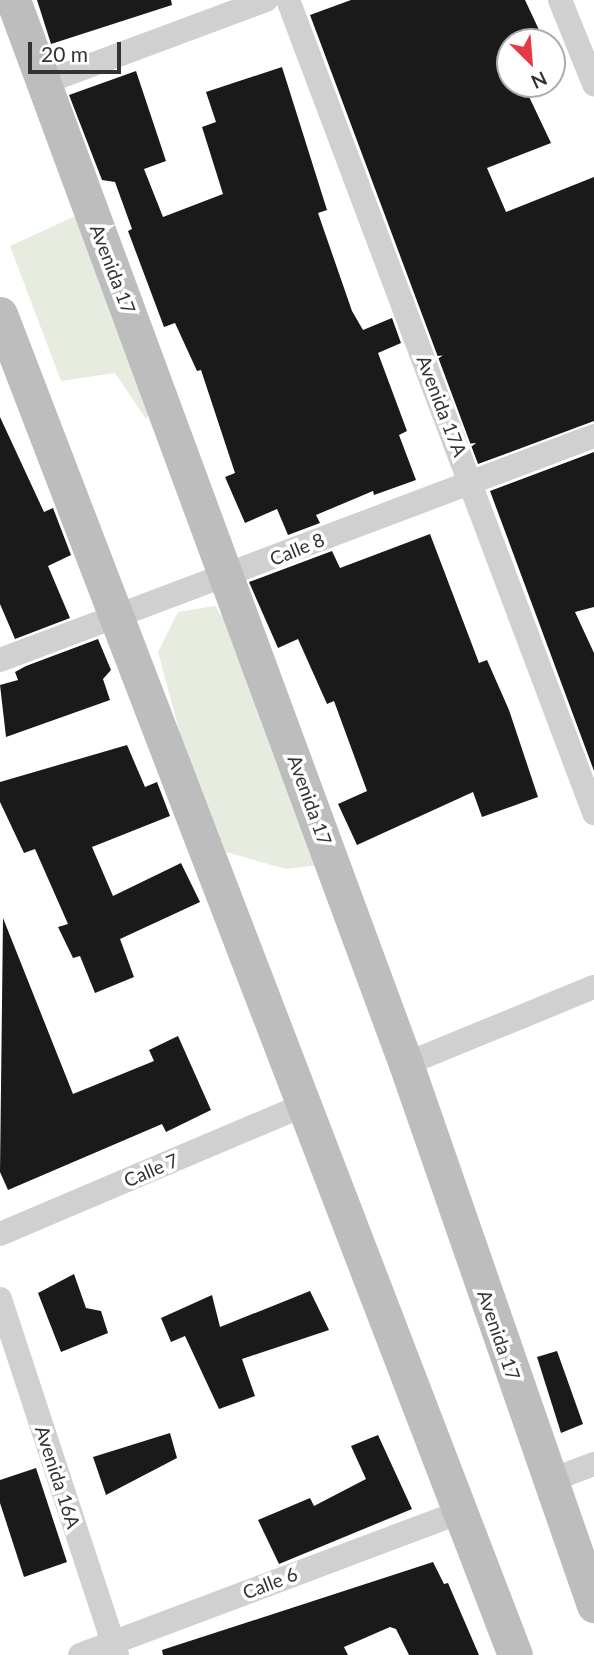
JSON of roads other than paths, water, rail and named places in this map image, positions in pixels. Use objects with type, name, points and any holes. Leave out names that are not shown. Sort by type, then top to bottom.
[{"type":"main road","name":"Avenida 17","points":[[13,0],[228,577],[405,1064],[594,1605]]},
{"type":"main road","points":[[4,332],[515,1655]]},
{"type":"street","points":[[43,83],[266,0]]},
{"type":"street","name":"Avenida 17A","points":[[288,0],[594,813]]},
{"type":"street","points":[[560,0],[594,84]]},
{"type":"street","name":"Calle 8","points":[[0,660],[117,620],[470,481],[594,436]]},
{"type":"street","points":[[405,1064],[594,987]]},
{"type":"street","name":"Calle 7","points":[[0,1234],[302,1106]]},
{"type":"street","name":"Avenida 16A","points":[[0,1299],[115,1649]]},
{"type":"street","points":[[549,1481],[594,1464]]},
{"type":"street","name":"Calle 6","points":[[80,1655],[115,1649],[460,1512]]}]
